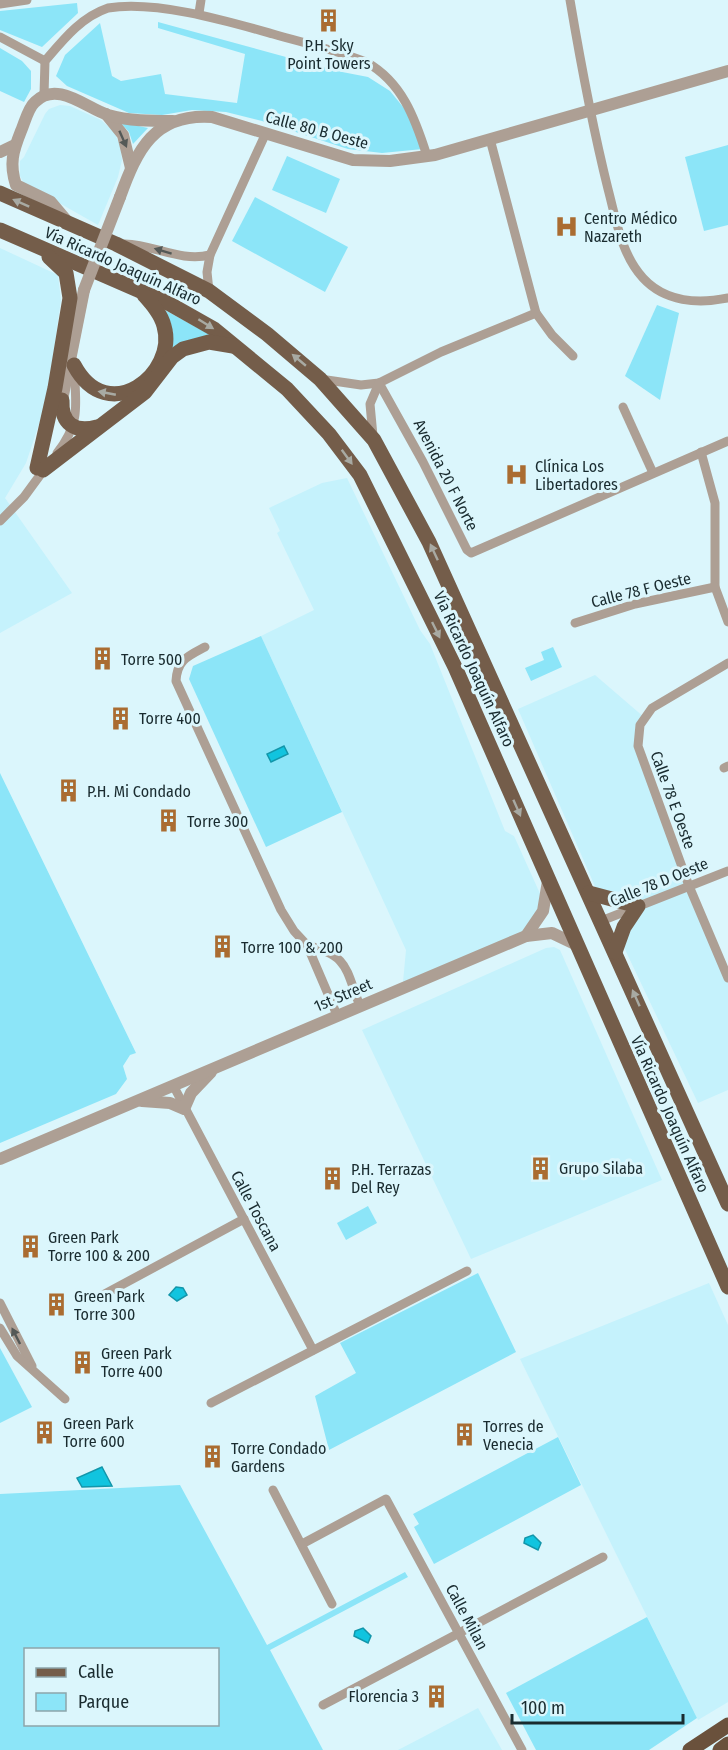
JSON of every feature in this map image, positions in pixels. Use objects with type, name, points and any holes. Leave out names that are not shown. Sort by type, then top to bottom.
[{"type":"highway","points":[[695,1747],[728,1714]]},
{"type":"highway","points":[[695,1747],[728,1725]]},
{"type":"highway","points":[[720,1750],[728,1744]]},
{"type":"main road","name":"Vía Ricardo Joaquín Alfaro","points":[[0,194],[116,244],[209,291],[267,334],[320,379],[374,440],[429,542],[728,1204]]},
{"type":"main road","name":"Vía Ricardo Joaquín Alfaro","points":[[0,230],[191,315],[241,349],[287,389],[315,419],[360,475],[455,668],[728,1287]]},
{"type":"main road","points":[[18,239],[60,265],[68,278],[70,290],[40,469]]},
{"type":"main road","points":[[74,365],[87,384],[112,395],[134,389],[150,374],[164,351],[166,334],[158,312],[142,293]]},
{"type":"main road","points":[[40,469],[145,392],[172,357],[183,349],[209,342],[241,349]]},
{"type":"main road","points":[[62,400],[63,417],[74,428],[84,430],[98,427]]},
{"type":"main road","points":[[589,893],[638,906],[624,927],[615,952]]},
{"type":"street","points":[[0,4],[27,0]]},
{"type":"street","points":[[199,13],[201,0]]},
{"type":"street","points":[[570,0],[588,110],[621,237],[631,263],[644,280],[664,294],[679,300],[706,301],[728,298]]},
{"type":"street","points":[[44,95],[45,61],[79,24],[94,14],[130,2],[155,5],[199,13],[351,56],[380,70],[398,89],[415,117],[427,156]]},
{"type":"street","points":[[0,37],[45,61]]},
{"type":"street","name":"Calle 80 B Oeste","points":[[74,343],[84,290],[131,168],[148,139],[174,121],[194,116],[212,117],[353,160],[390,161],[427,156],[728,71]]},
{"type":"street","points":[[70,225],[51,202],[16,185],[11,169],[15,145],[34,103],[44,95],[57,93],[106,114],[151,121],[174,121]]},
{"type":"street","points":[[106,114],[123,135],[131,168]]},
{"type":"street","points":[[209,291],[207,272],[210,255],[266,135]]},
{"type":"street","points":[[490,138],[536,312],[552,335],[573,356]]},
{"type":"street","points":[[0,152],[15,145]]},
{"type":"street","points":[[116,244],[148,247],[185,258],[210,255]]},
{"type":"street","points":[[320,379],[367,385],[378,383],[441,352],[536,312]]},
{"type":"street","points":[[40,469],[62,400],[74,343]]},
{"type":"street","points":[[0,521],[24,497],[40,469],[74,428],[76,405],[74,343]]},
{"type":"street","points":[[374,440],[370,404],[378,383]]},
{"type":"street","name":"Avenida 20 F Norte","points":[[378,383],[423,462],[467,550],[471,553],[728,441]]},
{"type":"street","points":[[623,408],[653,474]]},
{"type":"street","points":[[701,452],[715,503],[715,587],[728,622]]},
{"type":"street","name":"Calle 78 F Oeste","points":[[574,623],[635,603],[715,587]]},
{"type":"street","points":[[205,647],[182,659],[177,669],[176,681],[280,910],[307,945],[337,1015]]},
{"type":"street","name":"Calle 78 E Oeste","points":[[728,663],[652,708],[640,725],[638,746],[689,886],[728,978]]},
{"type":"street","name":"Calle 78 D Oeste","points":[[601,921],[728,871]]},
{"type":"street","points":[[526,936],[543,910],[548,881]]},
{"type":"street","name":"1st Street","points":[[0,1159],[526,936],[552,933],[575,944]]},
{"type":"street","points":[[307,945],[327,950],[339,957],[360,1006]]},
{"type":"street","points":[[138,1100],[170,1103],[184,1109],[191,1093],[214,1068]]},
{"type":"street","name":"Calle Toscana","points":[[173,1085],[314,1350]]},
{"type":"street","points":[[101,1296],[244,1219]]},
{"type":"street","points":[[211,1403],[467,1271]]},
{"type":"street","points":[[0,1303],[33,1368]]},
{"type":"street","points":[[0,1328],[16,1356],[33,1368],[65,1399]]},
{"type":"street","points":[[273,1490],[333,1604]]},
{"type":"street","name":"Calle Milan","points":[[302,1544],[386,1499],[522,1750]]},
{"type":"street","points":[[322,1705],[603,1557]]},
{"type":"shaded area","points":[[60,105],[70,106],[101,120],[114,132],[120,145],[122,160],[118,177],[98,225],[24,183],[20,176],[20,161],[45,114],[49,109]]},
{"type":"shaded area","points":[[0,248],[58,275],[61,300],[47,400],[26,463],[5,498],[72,593],[0,633]]},
{"type":"shaded area","points":[[347,478],[420,630],[430,644],[505,831],[514,836],[542,898],[541,911],[523,932],[403,982],[406,950],[261,636],[314,610],[277,533],[280,531],[269,508],[322,483]]},
{"type":"shaded area","points":[[595,675],[645,718],[638,746],[728,978],[728,1090],[698,1103],[620,939],[637,906],[600,898],[518,709]]},
{"type":"shaded area","points":[[284,746],[288,754],[271,762],[267,754]]},
{"type":"shaded area","points":[[554,947],[560,950],[662,1180],[471,1259],[362,1030],[546,948]]},
{"type":"shaded area","points":[[709,1283],[728,1325],[728,1702],[698,1720],[520,1359]]},
{"type":"shaded area","points":[[176,1287],[183,1288],[187,1295],[177,1301],[169,1295]]},
{"type":"shaded area","points":[[102,1467],[112,1486],[82,1487],[77,1478]]},
{"type":"shaded area","points":[[533,1535],[541,1543],[538,1550],[524,1543],[525,1538]]},
{"type":"shaded area","points":[[363,1628],[371,1636],[368,1643],[354,1636],[355,1631]]},
{"type":"shaded area","points":[[478,1708],[502,1750],[398,1750],[425,1736]]},
{"type":"green space","points":[[77,3],[78,13],[42,47],[0,30],[0,11]]},
{"type":"green space","points":[[158,22],[337,71],[368,77],[390,91],[408,113],[423,149],[382,153],[348,149],[262,121],[226,112],[192,110],[162,115],[129,113],[67,86],[56,76],[65,55],[100,23],[112,76],[121,81],[161,74],[165,94],[237,103],[245,54],[158,28]]},
{"type":"green space","points":[[0,48],[22,61],[31,71],[31,89],[24,102],[0,91]]},
{"type":"green space","points":[[120,122],[148,128],[133,144],[129,132]]},
{"type":"green space","points":[[728,145],[728,225],[704,231],[685,157]]},
{"type":"green space","points":[[287,156],[340,179],[326,213],[272,190]]},
{"type":"green space","points":[[255,197],[348,247],[325,292],[232,241]]},
{"type":"green space","points":[[657,305],[679,313],[660,400],[625,376]]},
{"type":"green space","points":[[163,309],[214,337],[171,355],[173,332]]},
{"type":"green space","points":[[261,636],[342,812],[266,847],[189,679],[193,666]]},
{"type":"green space","points":[[553,647],[562,667],[531,681],[525,668],[544,660],[541,652]]},
{"type":"green space","points":[[0,773],[136,1053],[130,1055],[123,1066],[127,1079],[116,1094],[0,1143]]},
{"type":"green space","points":[[368,1206],[377,1223],[346,1240],[337,1223]]},
{"type":"green space","points":[[478,1273],[516,1352],[329,1450],[315,1396],[356,1373],[340,1343]]},
{"type":"green space","points":[[0,1348],[32,1407],[0,1423]]},
{"type":"green space","points":[[558,1437],[581,1485],[434,1564],[414,1527],[419,1524],[413,1514]]},
{"type":"green space","points":[[180,1485],[267,1645],[405,1572],[408,1577],[270,1650],[323,1750],[0,1750],[0,1494]]},
{"type":"green space","points":[[647,1617],[697,1718],[649,1750],[536,1750],[506,1693]]},
{"type":"place","name":"P.H. Sky Point Towers","points":[[329,20]]},
{"type":"place","name":"Centro Médico Nazareth","points":[[566,227]]},
{"type":"place","name":"Clínica Los Libertadores","points":[[517,475]]},
{"type":"place","name":"Torre 500","points":[[103,659]]},
{"type":"place","name":"Torre 400","points":[[121,718]]},
{"type":"place","name":"P.H. Mi Condado","points":[[69,791]]},
{"type":"place","name":"Torre 300","points":[[169,821]]},
{"type":"place","name":"Torre 100 & 200","points":[[223,947]]},
{"type":"place","name":"Grupo Silaba","points":[[541,1168]]},
{"type":"place","name":"P.H. Terrazas Del Rey","points":[[333,1178]]},
{"type":"place","name":"Green Park Torre 100 & 200","points":[[30,1246]]},
{"type":"place","name":"Green Park Torre 300","points":[[56,1305]]},
{"type":"place","name":"Green Park Torre 400","points":[[83,1362]]},
{"type":"place","name":"Green Park Torre 600","points":[[45,1432]]},
{"type":"place","name":"Torres de Venecia","points":[[465,1435]]},
{"type":"place","name":"Torre Condado Gardens","points":[[213,1457]]},
{"type":"place","name":"Florencia 3","points":[[437,1696]]}]
